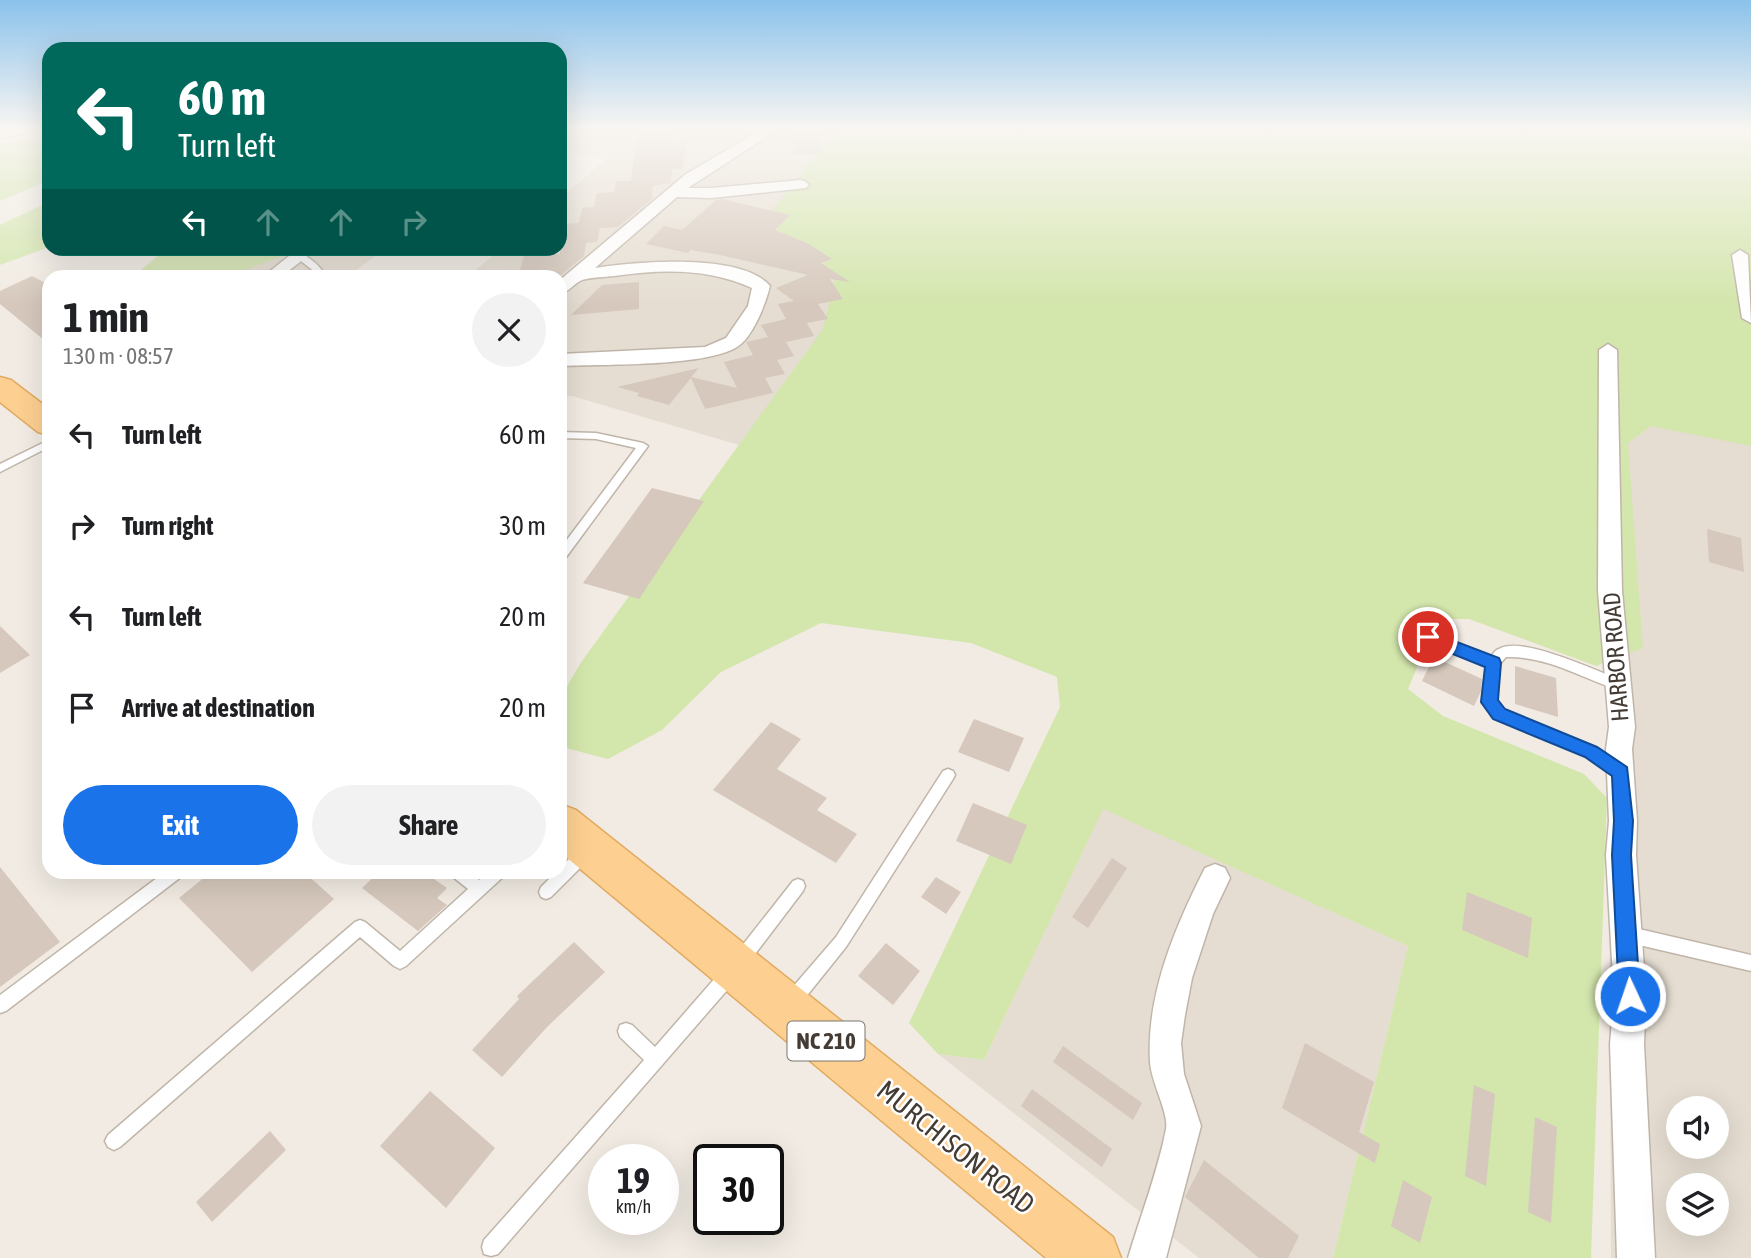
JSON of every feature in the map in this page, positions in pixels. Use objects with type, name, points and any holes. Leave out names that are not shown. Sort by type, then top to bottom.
[{"type":"main road","points":[[3,393],[42,420]]},
{"type":"main road","name":"MURCHISON ROAD","points":[[575,837],[1092,1258]]},
{"type":"street","points":[[567,283],[677,189]]},
{"type":"street","points":[[673,192],[711,193],[759,189]]},
{"type":"street","points":[[1740,255],[1751,317]]},
{"type":"street","points":[[280,270],[300,256]]},
{"type":"street","points":[[567,360],[708,354],[733,342],[757,306],[761,286],[741,275],[709,268],[640,266],[576,276]]},
{"type":"street","name":"HARBOR ROAD","points":[[1608,350],[1610,591],[1619,685],[1623,821],[1621,855],[1630,996],[1627,1044],[1636,1258]]},
{"type":"street","points":[[1147,1258],[1184,1126],[1167,1074],[1165,1044],[1168,1015],[1176,978],[1199,911],[1215,878]]},
{"type":"lane","points":[[567,435],[596,436],[643,446],[567,548]]},
{"type":"lane","points":[[0,468],[42,447]]},
{"type":"lane","points":[[1428,637],[1493,663]]},
{"type":"lane","points":[[1619,685],[1534,653],[1518,651],[1503,653],[1493,663],[1489,702],[1509,718],[1591,752],[1621,773]]},
{"type":"lane","points":[[786,1008],[841,942],[948,775]]},
{"type":"lane","points":[[0,1005],[167,879]]},
{"type":"lane","points":[[467,879],[479,889]]},
{"type":"lane","points":[[114,1141],[360,927],[400,961],[490,879]]},
{"type":"lane","points":[[546,892],[553,879]]},
{"type":"lane","points":[[491,1247],[736,967],[798,887]]},
{"type":"lane","points":[[1626,933],[1751,963]]},
{"type":"lane","points":[[626,1031],[656,1059]]},
{"type":"shaded area","points":[[572,189],[953,189],[739,445],[567,396],[567,270],[475,270],[492,256],[567,256],[567,193]]},
{"type":"shaded area","points":[[1606,238],[1751,259],[1751,1258],[1611,1258]]},
{"type":"shaded area","points":[[205,256],[375,256],[356,270],[184,270]]},
{"type":"shaded area","points":[[1103,808],[1408,946],[1333,1258],[1199,1258],[938,1054],[984,1060]]},
{"type":"green space","points":[[0,189],[29,189],[0,201]]},
{"type":"green space","points":[[790,189],[1751,189],[1751,446],[1651,426],[1628,443],[1643,648],[1596,666],[1469,619],[1437,619],[1408,689],[1443,716],[1584,774],[1607,798],[1591,1258],[1333,1258],[1408,946],[1103,809],[984,1060],[938,1054],[909,1023],[1060,707],[1057,677],[971,643],[821,623],[721,672],[662,730],[608,759],[567,748],[567,688],[575,672],[823,329],[835,279],[813,250],[760,226]]},
{"type":"green space","points":[[42,205],[42,250],[0,265],[0,225]]},
{"type":"green space","points":[[158,256],[283,256],[244,270],[141,270]]},
{"type":"building","points":[[615,189],[653,189],[652,199],[618,227],[600,228],[597,242],[586,243],[584,256],[567,270],[520,270],[524,256],[567,256],[567,224],[579,223],[582,208],[594,207],[597,193],[614,192]]},
{"type":"building","points":[[722,199],[790,215],[775,230],[807,243],[832,259],[821,263],[850,282],[830,279],[843,299],[818,304],[828,319],[807,323],[814,336],[786,342],[794,356],[777,360],[785,374],[765,378],[773,393],[705,409],[691,378],[669,405],[617,387],[699,368],[691,377],[737,388],[724,362],[753,355],[746,342],[768,337],[761,325],[786,319],[778,304],[794,301],[776,288],[808,275],[720,255],[691,250],[688,253],[646,244],[664,226],[682,230],[716,200]]},
{"type":"building","points":[[32,276],[42,281],[42,338],[0,304],[0,291]]},
{"type":"building","points":[[639,282],[639,309],[571,315],[602,285]]},
{"type":"building","points":[[652,488],[704,501],[639,599],[583,583]]},
{"type":"building","points":[[1707,529],[1741,538],[1744,572],[1709,562]]},
{"type":"building","points":[[0,626],[30,655],[0,673]]},
{"type":"building","points":[[1434,657],[1482,679],[1481,691],[1474,706],[1422,681]]},
{"type":"building","points":[[1515,666],[1556,678],[1558,717],[1515,704]]},
{"type":"building","points":[[974,719],[1024,738],[1009,772],[958,752]]},
{"type":"building","points":[[771,722],[801,739],[777,769],[827,798],[817,810],[857,834],[836,863],[713,790]]},
{"type":"building","points":[[973,803],[1027,825],[1011,864],[956,841]]},
{"type":"building","points":[[1112,858],[1127,868],[1088,928],[1072,917]]},
{"type":"building","points":[[0,867],[60,942],[0,987]]},
{"type":"building","points":[[936,877],[961,892],[946,914],[921,897]]},
{"type":"building","points":[[202,879],[312,879],[334,899],[252,972],[179,898]]},
{"type":"building","points":[[372,879],[434,879],[447,888],[437,898],[447,905],[418,931],[362,888]]},
{"type":"building","points":[[1467,892],[1532,918],[1528,958],[1462,930]]},
{"type":"building","points":[[574,942],[605,972],[547,1027],[502,1077],[472,1050],[519,999],[517,996]]},
{"type":"building","points":[[886,943],[920,971],[893,1005],[858,976]]},
{"type":"building","points":[[1305,1043],[1374,1082],[1359,1132],[1380,1144],[1375,1163],[1282,1108]]},
{"type":"building","points":[[1063,1046],[1142,1103],[1133,1120],[1053,1062]]},
{"type":"building","points":[[1474,1085],[1495,1094],[1486,1186],[1465,1176]]},
{"type":"building","points":[[1032,1089],[1112,1149],[1102,1167],[1021,1106]]},
{"type":"building","points":[[430,1091],[495,1148],[446,1208],[380,1146]]},
{"type":"building","points":[[1535,1117],[1557,1127],[1551,1223],[1528,1212]]},
{"type":"building","points":[[270,1131],[286,1150],[212,1222],[196,1202]]},
{"type":"building","points":[[1204,1160],[1299,1236],[1288,1258],[1259,1258],[1185,1197]]},
{"type":"building","points":[[1403,1180],[1432,1197],[1420,1243],[1391,1226]]},
{"type":"route","points":[[1428,637],[1493,663],[1489,702],[1499,714],[1591,752],[1621,773],[1621,855],[1630,996]]}]
